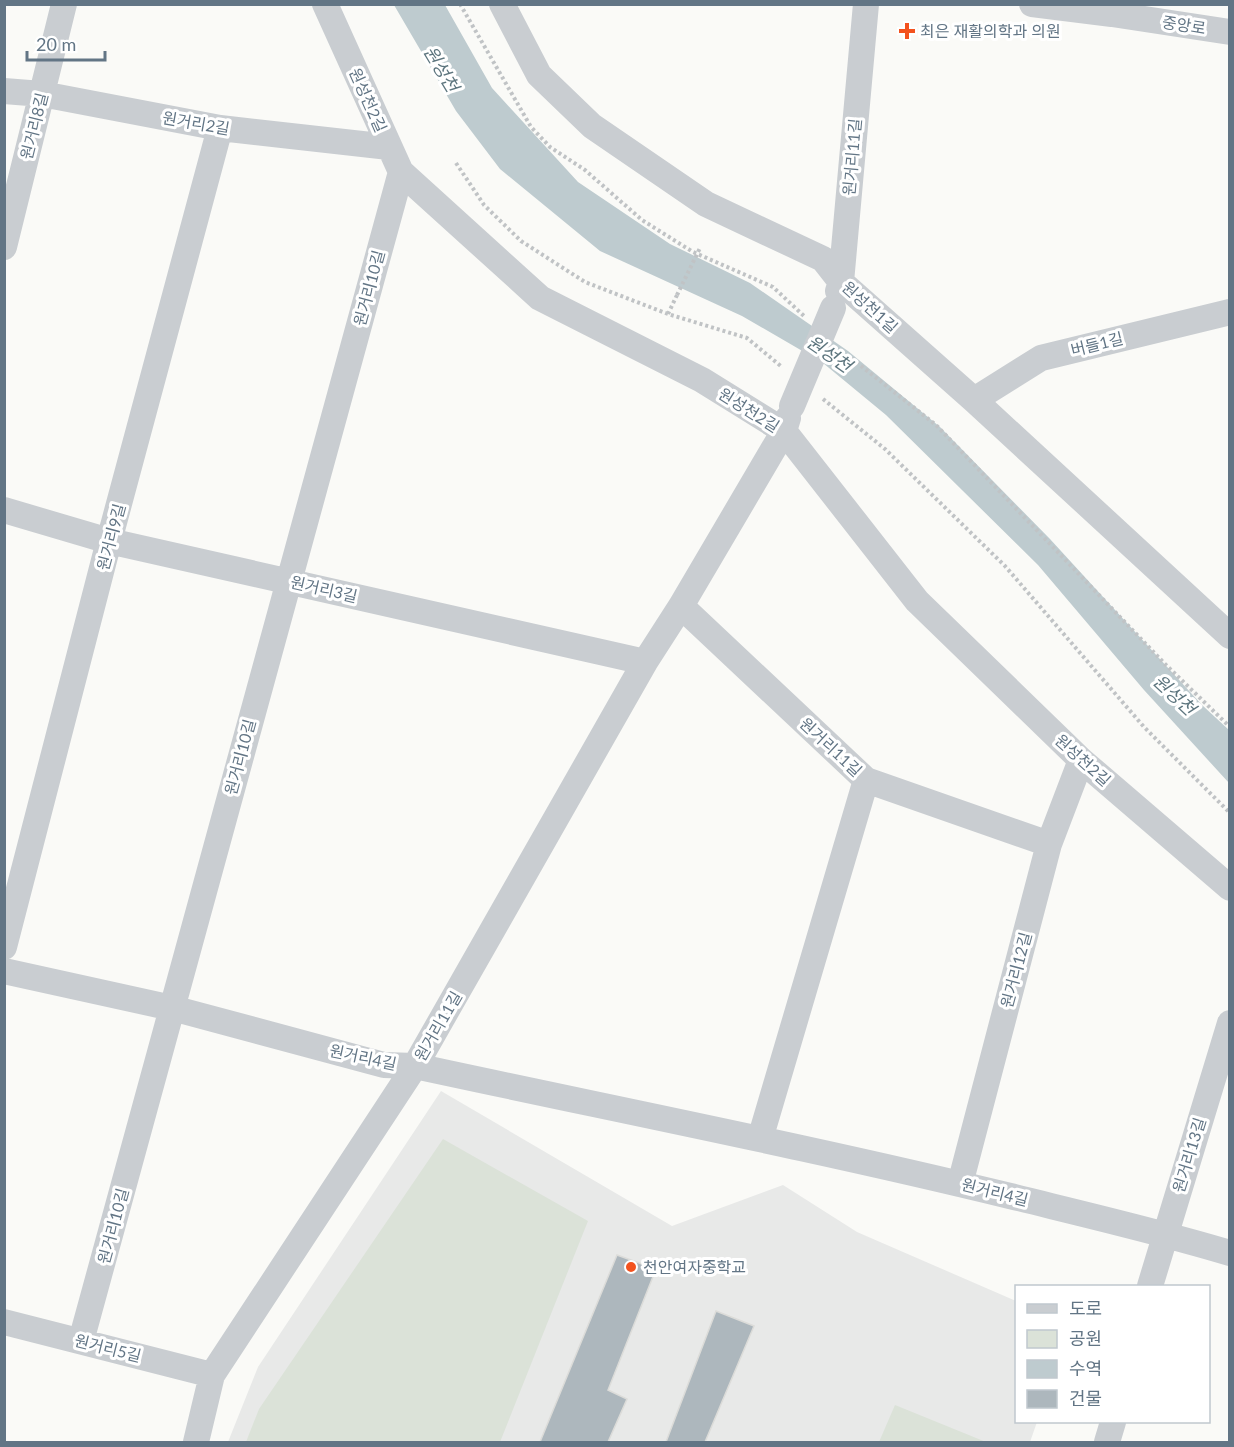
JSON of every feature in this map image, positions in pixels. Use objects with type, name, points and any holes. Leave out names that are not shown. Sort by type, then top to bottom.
[{"type":"street","name":"원거리8길","points":[[4,247],[64,4]]},
{"type":"street","name":"원성천2길","points":[[325,4],[401,172],[540,298],[702,380],[784,431],[917,602],[1081,760],[1230,888]]},
{"type":"street","name":"원성천1길","points":[[502,4],[539,75],[592,126],[706,204],[823,259],[841,282],[1228,628]]},
{"type":"street","name":"원거리11길","points":[[196,1443],[212,1375],[416,1066],[645,662],[681,606],[784,431],[792,406],[833,308],[841,282],[866,4]]},
{"type":"street","name":"중앙로","points":[[1032,4],[1113,9],[1230,32]]},
{"type":"street","name":"원거리2길","points":[[4,91],[42,94],[220,128],[389,147]]},
{"type":"street","name":"원거리9길","points":[[4,947],[109,541],[220,128]]},
{"type":"street","name":"원거리10길","points":[[81,1341],[401,172]]},
{"type":"street","name":"버들1길","points":[[974,400],[1041,358],[1230,312]]},
{"type":"street","name":"원거리3길","points":[[4,510],[109,541],[645,662]]},
{"type":"street","name":"원거리11길","points":[[681,606],[866,780],[1049,844]]},
{"type":"street","name":"원거리12길","points":[[960,1184],[1049,844],[1081,760]]},
{"type":"street","points":[[760,1139],[866,780]]},
{"type":"street","name":"원거리4길","points":[[4,971],[172,1008],[384,1065],[416,1066],[960,1184],[1165,1233],[1230,1253]]},
{"type":"street","name":"원거리13길","points":[[1151,1285],[1230,1023]]},
{"type":"street","name":"원거리5길","points":[[4,1322],[212,1375]]},
{"type":"street","points":[[1107,1443],[1113,1423]]},
{"type":"path","points":[[460,4],[531,127],[550,147],[585,170],[642,220],[699,255],[773,287],[805,317]]},
{"type":"path","points":[[456,163],[484,205],[521,240],[585,282],[668,314],[747,338],[783,368]]},
{"type":"path","points":[[668,314],[700,248],[699,255]]},
{"type":"path","points":[[837,346],[936,424],[1165,664],[1230,727]]},
{"type":"path","points":[[820,398],[885,449],[1005,566],[1144,727],[1230,813]]},
{"type":"shaded area","name":"천안여자중학교","points":[[441,1091],[672,1226],[783,1185],[857,1232],[1015,1301],[1015,1423],[1037,1423],[1030,1442],[228,1442],[258,1367]]},
{"type":"green space","points":[[443,1139],[588,1221],[500,1442],[246,1442],[259,1409]]},
{"type":"green space","points":[[895,1405],[986,1442],[879,1442]]},
{"type":"water","name":"원성천","points":[[394,5],[445,5],[492,88],[578,182],[670,244],[750,283],[848,351],[940,427],[1050,539],[1202,705],[1229,730],[1229,783],[1144,690],[1038,565],[886,415],[823,363],[742,316],[600,251],[500,169],[456,111]]},
{"type":"building","points":[[617,1255],[656,1269],[608,1390],[627,1399],[608,1442],[540,1442]]},
{"type":"building","points":[[716,1311],[754,1326],[705,1442],[666,1442]]},
{"type":"place","name":"최은 재활의학과 의원","points":[[907,31]]},
{"type":"place","name":"천안여자중학교","points":[[631,1267]]}]
